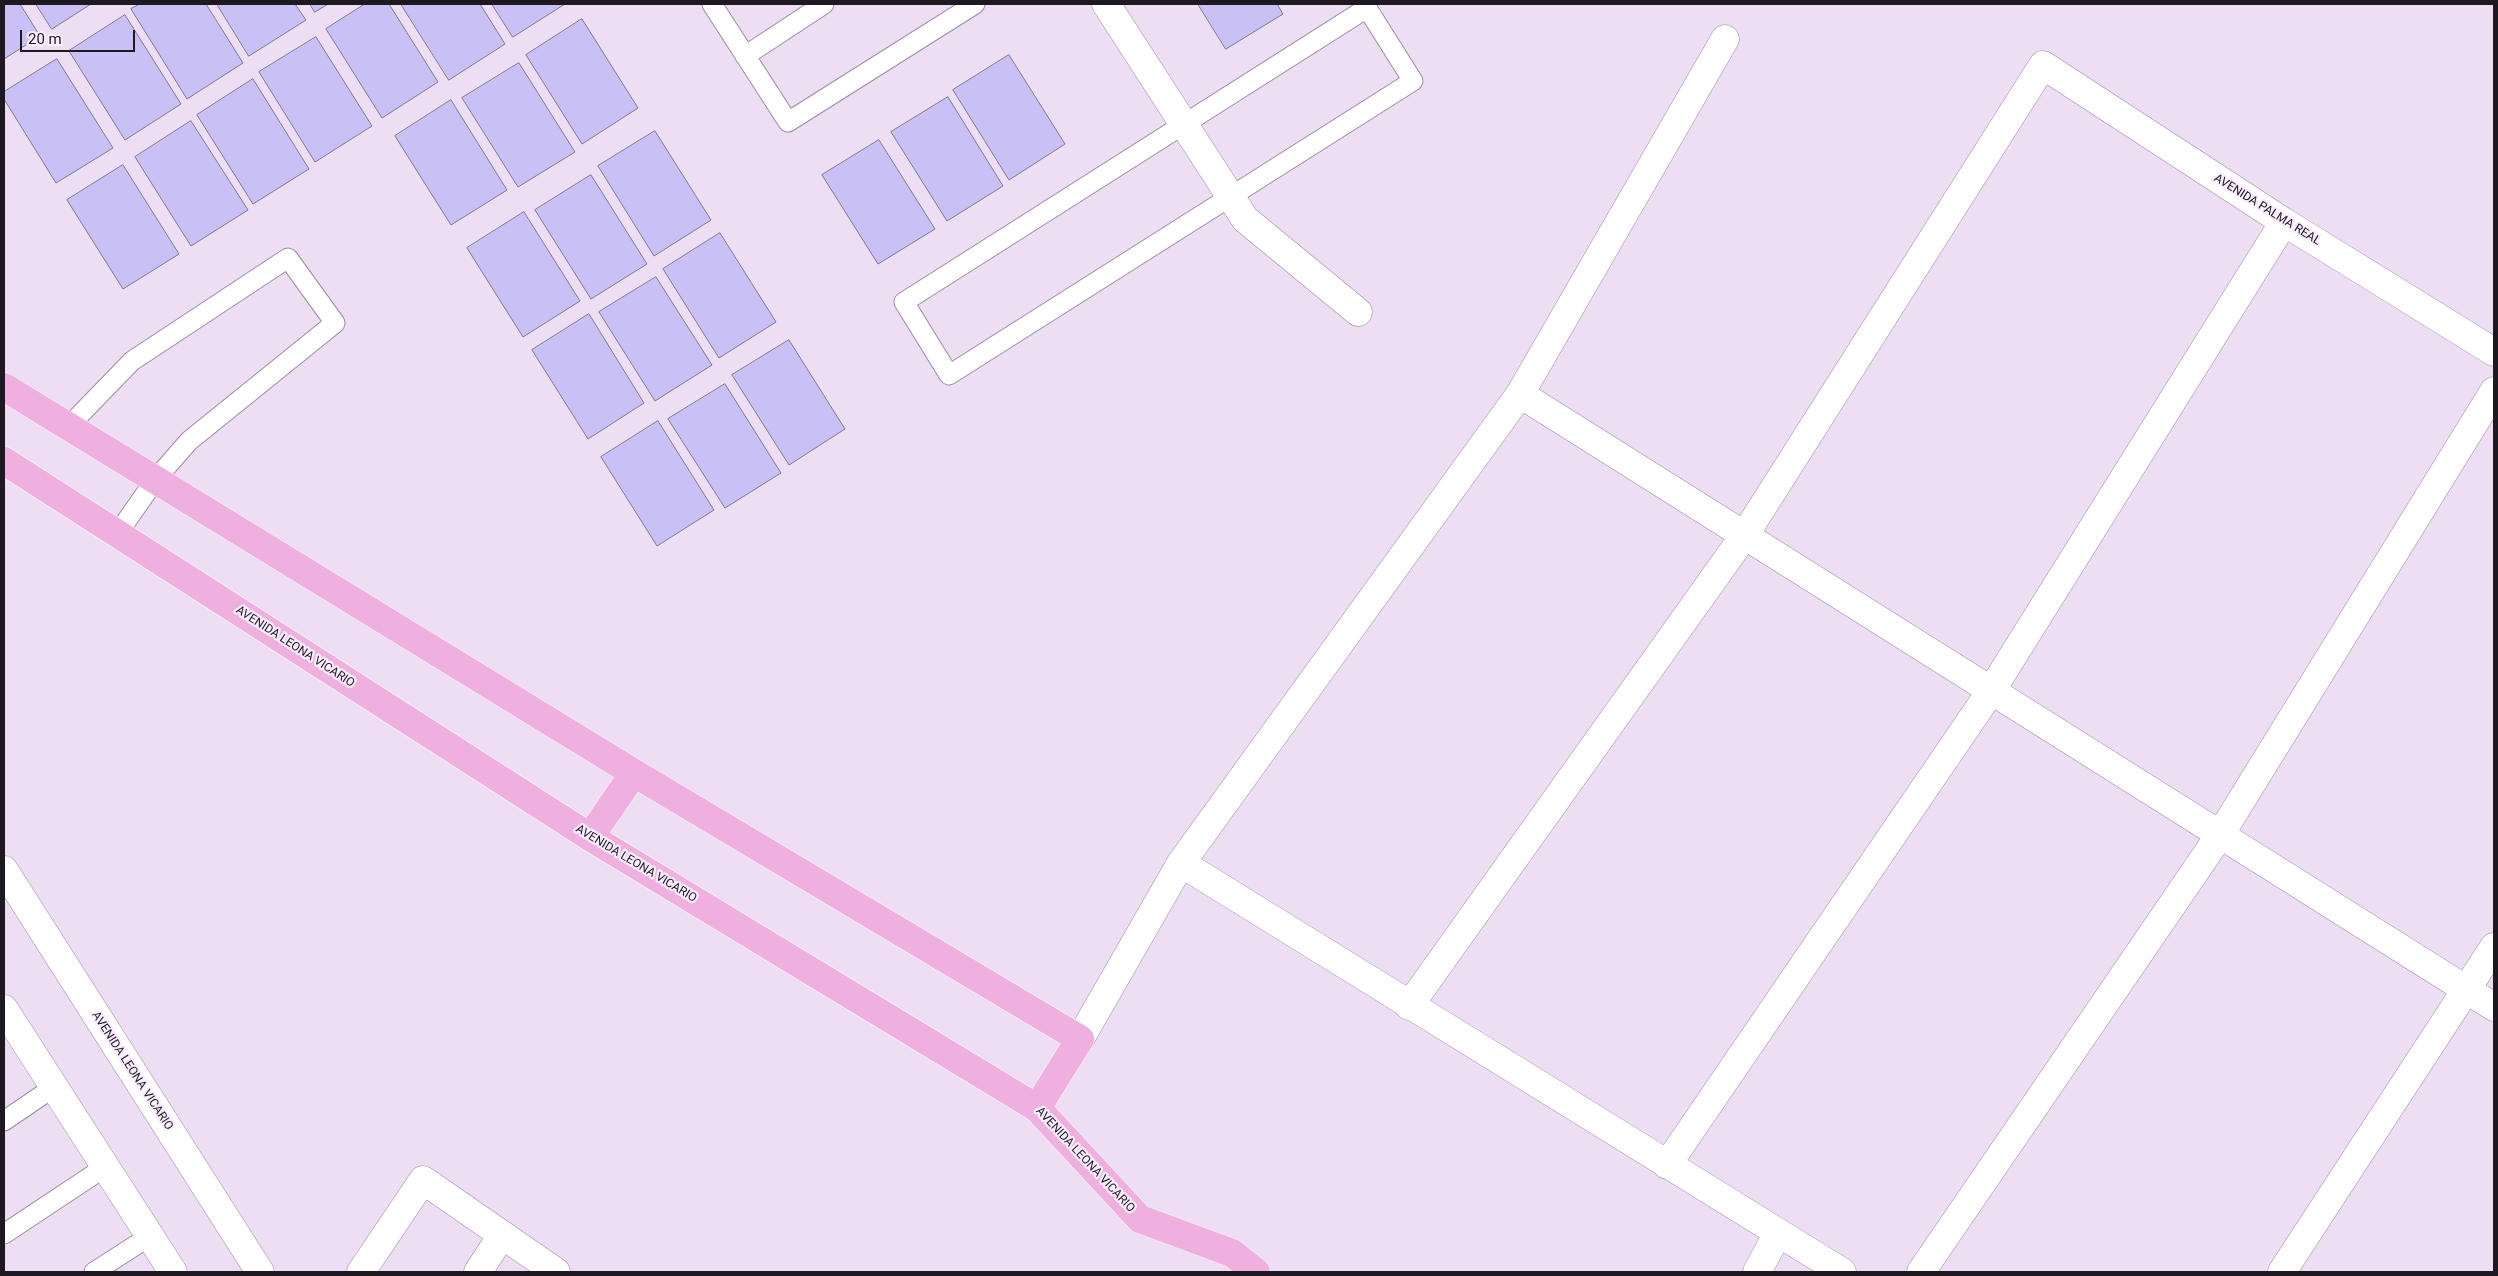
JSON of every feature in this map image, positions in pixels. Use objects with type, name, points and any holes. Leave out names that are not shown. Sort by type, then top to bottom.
[{"type":"main road","points":[[4,387],[634,773],[1080,1039],[1037,1108]]},
{"type":"main road","name":"AVENIDA LEONA VICARIO","points":[[4,461],[590,837],[1037,1108],[1140,1219],[1232,1253],[1256,1272]]},
{"type":"main road","points":[[590,837],[634,773]]},
{"type":"street","points":[[1106,4],[1245,219],[1358,312]]},
{"type":"street","points":[[1080,1039],[1182,863],[1520,394],[1725,38]]},
{"type":"street","name":"AVENIDA PALMA REAL","points":[[1744,536],[2043,65],[2284,222],[2494,352]]},
{"type":"street","points":[[1667,1165],[1991,691],[2284,222]]},
{"type":"street","points":[[1921,1272],[2220,835],[2494,392]]},
{"type":"street","points":[[1520,394],[2494,1007]]},
{"type":"street","points":[[1409,1006],[1744,536]]},
{"type":"street","points":[[1182,863],[1409,1006],[1842,1272]]},
{"type":"street","name":"AVENIDA LEONA VICARIO","points":[[4,870],[260,1272]]},
{"type":"street","points":[[2282,1272],[2494,947]]},
{"type":"street","points":[[4,1009],[173,1272]]},
{"type":"street","points":[[361,1272],[423,1180],[556,1272]]},
{"type":"street","points":[[1757,1272],[1778,1233]]},
{"type":"street","points":[[478,1272],[502,1235]]},
{"type":"lane","points":[[712,4],[788,122],[975,4]]},
{"type":"lane","points":[[745,56],[824,4]]},
{"type":"lane","points":[[1367,8],[1413,81],[1230,196],[950,375],[904,302],[1367,8]]},
{"type":"lane","points":[[68,427],[132,362],[288,258],[335,322],[189,441],[155,480],[118,533]]},
{"type":"lane","points":[[4,1121],[54,1088]]},
{"type":"lane","points":[[4,1234],[105,1167]]},
{"type":"lane","points":[[94,1272],[150,1236]]},
{"type":"building","points":[[4,4],[20,4],[40,36],[4,59]]},
{"type":"building","points":[[36,4],[91,4],[52,29]]},
{"type":"building","points":[[140,4],[206,4],[243,63],[187,99],[131,9]]},
{"type":"building","points":[[217,4],[295,4],[306,20],[249,56]]},
{"type":"building","points":[[310,4],[328,4],[315,12]]},
{"type":"building","points":[[365,4],[389,4],[438,82],[382,118],[326,29]]},
{"type":"building","points":[[401,4],[480,4],[505,44],[449,80]]},
{"type":"building","points":[[492,4],[565,4],[513,37]]},
{"type":"building","points":[[1198,4],[1277,4],[1283,14],[1226,49]]},
{"type":"building","points":[[125,15],[181,104],[125,140],[69,51]]},
{"type":"building","points":[[582,19],[638,108],[582,144],[526,55]]},
{"type":"building","points":[[316,37],[372,126],[315,162],[259,72]]},
{"type":"building","points":[[1009,55],[1065,144],[1009,180],[953,90]]},
{"type":"building","points":[[57,59],[113,148],[56,183],[4,99],[4,92]]},
{"type":"building","points":[[519,63],[575,152],[518,187],[462,98]]},
{"type":"building","points":[[253,79],[309,169],[253,204],[197,115]]},
{"type":"building","points":[[948,97],[1003,186],[947,221],[891,132]]},
{"type":"building","points":[[451,100],[507,190],[451,225],[395,136]]},
{"type":"building","points":[[191,121],[248,210],[191,246],[135,157]]},
{"type":"building","points":[[655,131],[711,220],[654,256],[598,166]]},
{"type":"building","points":[[879,140],[935,229],[878,264],[822,175]]},
{"type":"building","points":[[123,165],[179,254],[123,289],[67,200]]},
{"type":"building","points":[[591,175],[647,264],[591,299],[535,210]]},
{"type":"building","points":[[524,212],[580,301],[523,337],[467,248]]},
{"type":"building","points":[[720,233],[776,322],[719,358],[663,269]]},
{"type":"building","points":[[656,277],[712,365],[655,401],[599,312]]},
{"type":"building","points":[[589,314],[644,403],[588,439],[532,350]]},
{"type":"building","points":[[789,340],[845,429],[789,465],[732,375]]},
{"type":"building","points":[[725,384],[781,473],[725,508],[668,419]]},
{"type":"building","points":[[658,421],[714,510],[657,546],[601,457]]}]
